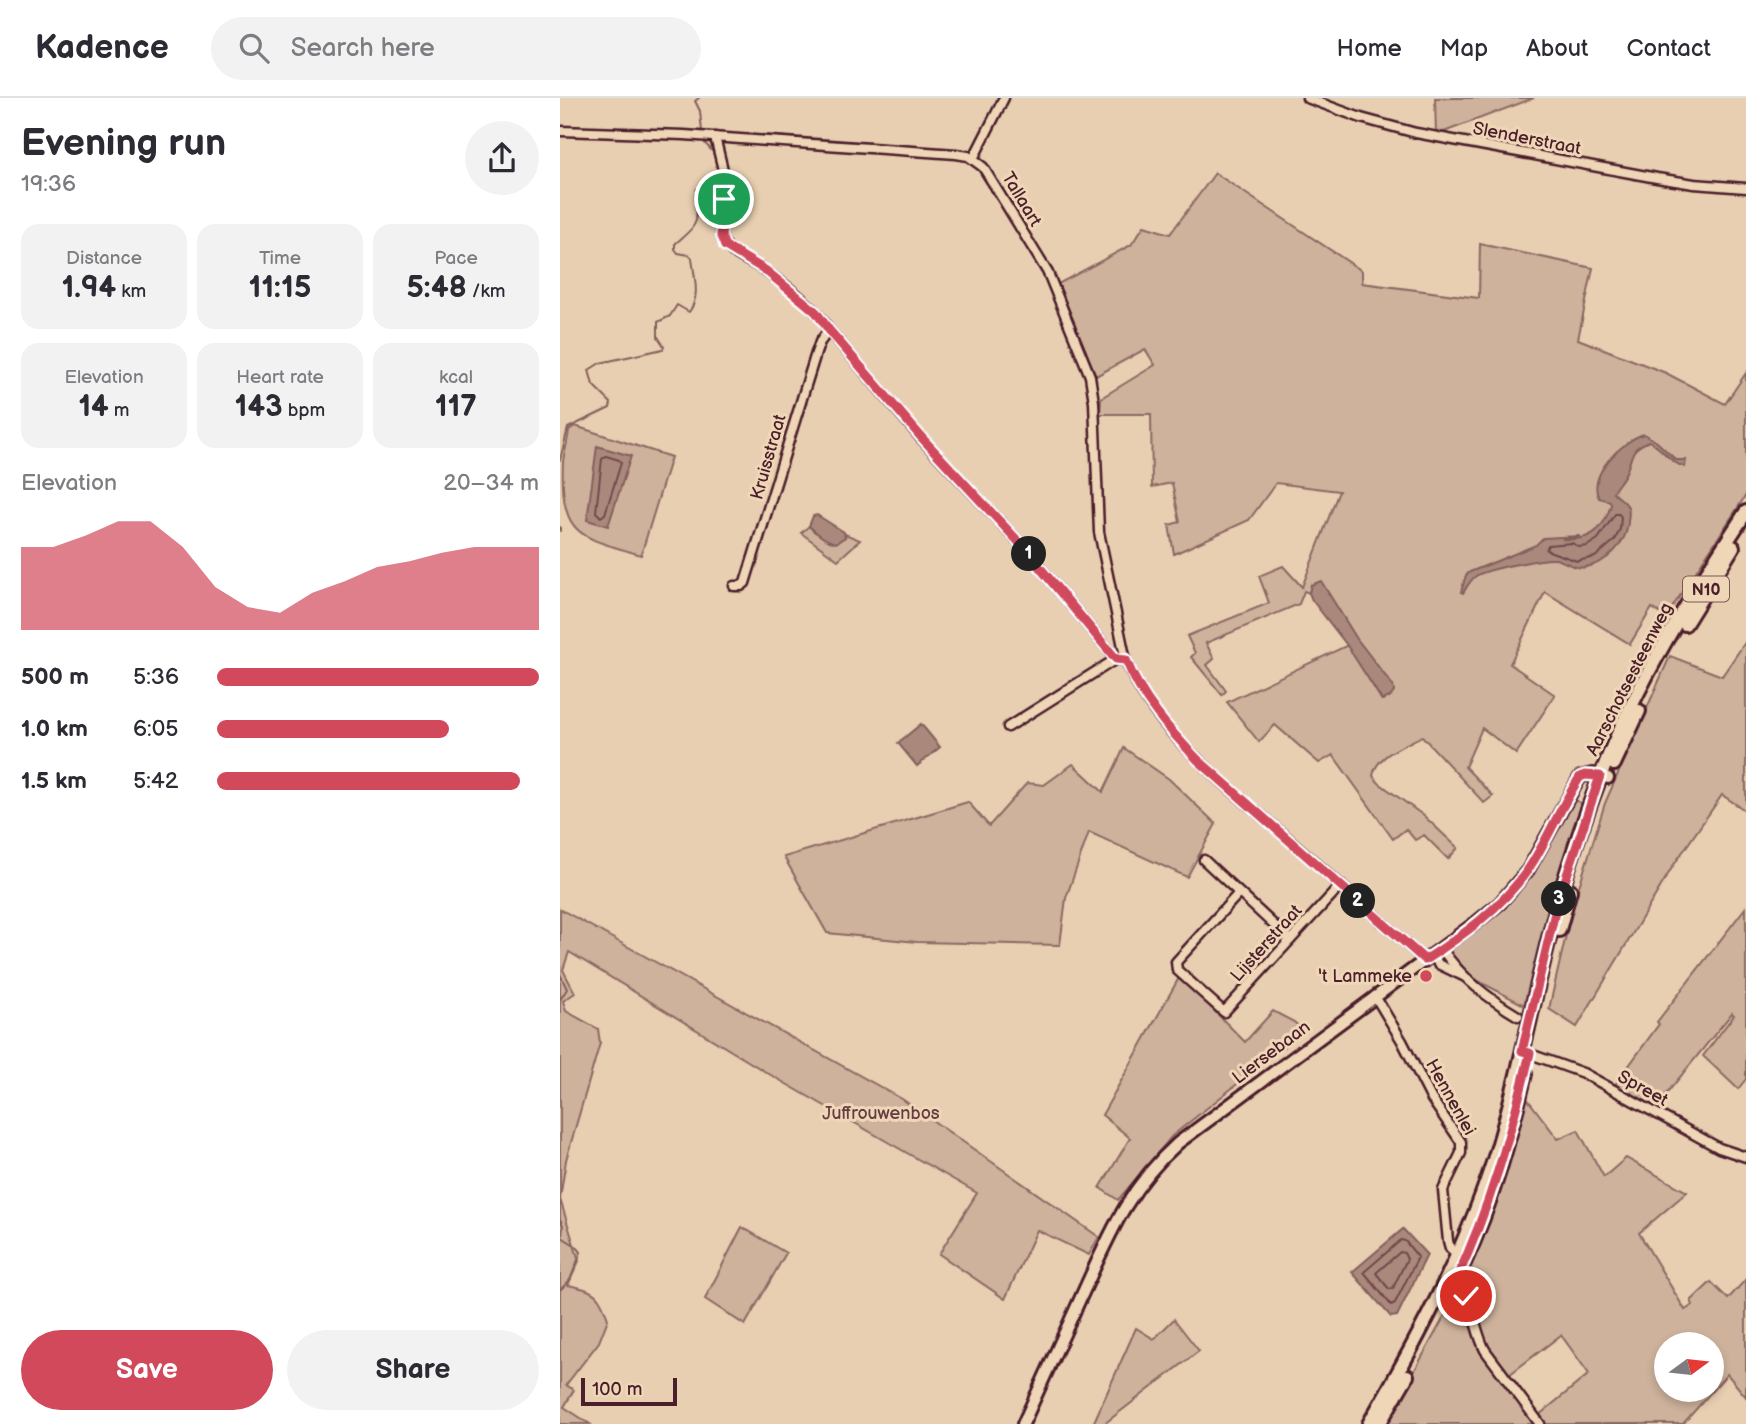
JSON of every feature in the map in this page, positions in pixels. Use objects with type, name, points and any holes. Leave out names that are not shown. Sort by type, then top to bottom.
[{"type":"main road","name":"Aarschotsesteenweg","points":[[1369,1424],[1419,1337],[1459,1256],[1499,1145],[1604,777],[1691,596],[1746,512]]},
{"type":"main road","name":"Aarschotsesteenweg","points":[[1629,722],[1678,634],[1746,526]]},
{"type":"main road","name":"Aarschotsesteenweg","points":[[1379,1424],[1429,1336],[1487,1208],[1515,1119],[1526,1052]]},
{"type":"street","points":[[560,131],[715,137],[963,155],[973,159],[1004,98]]},
{"type":"street","name":"Slenderstraat","points":[[1307,98],[1374,122],[1432,136],[1657,178],[1746,188]]},
{"type":"street","points":[[715,137],[724,174],[721,236],[725,246],[765,270],[816,312],[922,438],[1017,540],[1121,660],[1166,724],[1198,760],[1341,885],[1434,954],[1438,964],[1463,976],[1491,1000],[1518,1016]]},
{"type":"street","name":"Tallaart","points":[[973,159],[988,172],[1048,273],[1087,368],[1094,402],[1099,532],[1121,660]]},
{"type":"street","name":"Kruisstraat","points":[[734,586],[745,583],[816,353],[829,330]]},
{"type":"street","points":[[1007,727],[1121,660]]},
{"type":"street","name":"Liersebaan","points":[[1023,1424],[1114,1226],[1141,1182],[1178,1143],[1486,915],[1528,870],[1580,777],[1604,777]]},
{"type":"street","points":[[1204,860],[1290,940]]},
{"type":"street","name":"Lijsterstraat","points":[[1239,893],[1175,962],[1177,970],[1224,1013],[1341,885]]},
{"type":"street","name":"Hennenlei","points":[[1375,996],[1431,1098],[1461,1142],[1461,1153],[1445,1183],[1443,1194],[1448,1241],[1450,1248],[1459,1256]]},
{"type":"street","name":"Spreet","points":[[1526,1052],[1583,1073],[1719,1148],[1746,1157]]},
{"type":"street","points":[[1455,1282],[1463,1288],[1479,1340],[1540,1424]]},
{"type":"green space","points":[[1435,98],[1534,98],[1436,135]]},
{"type":"green space","points":[[1215,173],[1362,271],[1362,283],[1479,298],[1480,244],[1593,268],[1578,339],[1666,373],[1725,404],[1746,373],[1746,495],[1666,617],[1652,608],[1630,644],[1545,592],[1510,664],[1555,695],[1516,754],[1482,728],[1465,767],[1493,796],[1484,803],[1422,736],[1379,762],[1373,776],[1379,783],[1424,816],[1458,848],[1448,859],[1424,835],[1415,840],[1406,829],[1393,839],[1333,755],[1319,763],[1275,725],[1259,742],[1227,702],[1348,645],[1381,699],[1393,686],[1311,585],[1309,593],[1304,591],[1299,604],[1206,643],[1214,659],[1207,665],[1226,691],[1222,695],[1191,657],[1195,653],[1187,636],[1269,603],[1259,576],[1283,566],[1302,587],[1339,491],[1276,483],[1249,520],[1174,554],[1169,525],[1180,522],[1172,483],[1152,487],[1151,414],[1100,414],[1101,398],[1155,365],[1145,349],[1096,376],[1058,284],[1131,245],[1144,226],[1170,234]]},
{"type":"green space","points":[[575,426],[671,457],[641,555],[588,537],[570,520],[565,505],[563,461],[569,430]]},
{"type":"green space","points":[[809,526],[815,532],[845,537],[845,534],[860,540],[838,560],[801,533]]},
{"type":"green space","points":[[1746,641],[1746,811],[1722,795],[1673,866],[1577,1027],[1549,1009],[1572,909],[1605,803],[1670,656],[1722,676]]},
{"type":"green space","points":[[1124,748],[1169,779],[1216,824],[1187,877],[1089,832],[1066,898],[1060,945],[917,942],[827,933],[784,857],[968,802],[989,826],[1027,783],[1044,785],[1073,764],[1103,792]]},
{"type":"green space","points":[[1575,800],[1582,804],[1550,899],[1524,1005],[1467,975],[1446,950],[1514,898],[1535,871]]},
{"type":"green space","points":[[1746,907],[1746,1079],[1738,1089],[1703,1056],[1734,1015],[1732,1013],[1655,1108],[1615,1085],[1659,1024],[1657,1022]]},
{"type":"green space","name":"Juffrouwenbos","points":[[560,909],[902,1099],[1099,1237],[1089,1255],[1037,1230],[1005,1299],[939,1254],[977,1193],[769,1074],[569,952],[563,970],[575,993],[563,1001],[566,1011],[598,1029],[600,1043],[566,1160],[560,1199]]},
{"type":"green space","points":[[1180,976],[1245,1042],[1273,1011],[1294,1022],[1304,1031],[1172,1136],[1118,1200],[1100,1188],[1130,1138],[1102,1115]]},
{"type":"green space","points":[[1526,1097],[1558,1139],[1578,1130],[1604,1177],[1626,1158],[1687,1192],[1639,1233],[1685,1310],[1693,1305],[1691,1301],[1711,1282],[1728,1299],[1746,1279],[1746,1397],[1727,1374],[1724,1377],[1724,1332],[1654,1332],[1654,1402],[1702,1402],[1683,1424],[1544,1424],[1538,1416],[1589,1374],[1561,1335],[1509,1375],[1487,1349],[1467,1288],[1462,1283],[1498,1198]]},
{"type":"green space","points":[[560,1199],[579,1261],[568,1285],[595,1294],[608,1319],[599,1342],[566,1385],[574,1390],[564,1407],[590,1424],[560,1424]]},
{"type":"green space","points":[[742,1227],[786,1253],[745,1325],[705,1299]]},
{"type":"green space","points":[[1459,1290],[1477,1343],[1536,1424],[1385,1424]]},
{"type":"green space","points":[[1174,1319],[1199,1351],[1104,1424],[1093,1424],[1136,1328],[1154,1339]]},
{"type":"water","points":[[1644,434],[1676,460],[1686,460],[1685,467],[1675,463],[1649,441],[1635,450],[1625,475],[1613,492],[1628,507],[1626,531],[1624,538],[1608,557],[1582,568],[1555,559],[1502,567],[1476,576],[1463,593],[1461,592],[1466,575],[1470,572],[1536,545],[1543,538],[1579,536],[1562,539],[1572,539],[1580,538],[1594,533],[1604,522],[1611,505],[1610,501],[1599,498],[1596,489],[1602,470],[1626,443]]},
{"type":"water","points":[[597,446],[631,456],[608,526],[587,520]]},
{"type":"water","points":[[817,515],[844,532],[845,537],[836,543],[818,534],[809,526],[813,516]]},
{"type":"water","points":[[1321,581],[1357,639],[1393,686],[1394,692],[1390,697],[1382,700],[1346,644],[1312,600],[1309,593],[1311,585]]},
{"type":"water","points":[[921,724],[940,747],[917,766],[898,743]]},
{"type":"water","points":[[1403,1229],[1427,1255],[1397,1316],[1391,1317],[1352,1272]]},
{"type":"waterway","points":[[699,98],[695,101],[700,111],[702,132]]},
{"type":"waterway","points":[[560,460],[568,428],[610,408],[611,403],[593,385],[589,370],[600,363],[663,349],[658,337],[658,322],[670,316],[677,305],[689,312],[693,306],[696,286],[692,258],[678,253],[675,244],[695,223],[697,189],[716,186],[720,182],[713,152],[702,140]]},
{"type":"waterway","points":[[560,951],[560,961]]},
{"type":"waterway","points":[[560,974],[567,989],[560,1000]]},
{"type":"waterway","points":[[560,1219],[563,1225],[562,1237],[581,1252],[570,1280],[560,1290]]},
{"type":"place","name":"'t Lammeke","points":[[1426,976]]},
{"type":"route","points":[[724,199],[721,236],[725,246],[765,270],[816,312],[922,438],[1017,540],[1116,659],[1126,660],[1131,675],[1179,740],[1198,760],[1425,960],[1500,903],[1528,870],[1580,777],[1592,774],[1600,776],[1556,908],[1522,1051],[1530,1053],[1515,1119],[1487,1208],[1455,1282],[1463,1288],[1466,1296]]}]
